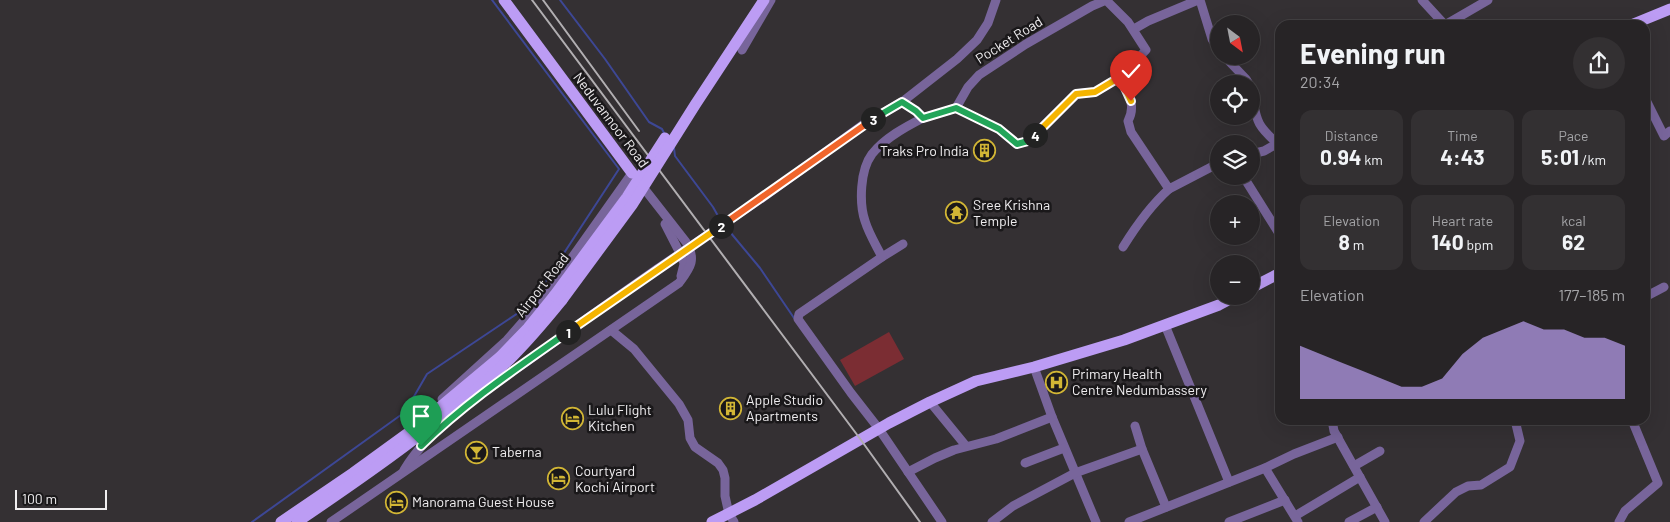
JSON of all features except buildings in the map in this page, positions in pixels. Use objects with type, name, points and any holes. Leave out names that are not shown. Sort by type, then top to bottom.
[{"type":"main road","name":"Neduvannoor Road","points":[[504,0],[629,178]]},
{"type":"main road","name":"Airport Road","points":[[297,522],[357,481],[420,434],[528,328],[627,197],[755,0]]},
{"type":"main road","name":"Airport Road","points":[[282,522],[446,407],[508,360],[535,333],[562,300],[632,205],[764,0]]},
{"type":"main road","points":[[1643,20],[1670,9]]},
{"type":"main road","points":[[1260,283],[1275,276]]},
{"type":"main road","points":[[712,522],[732,518],[879,429],[930,402],[976,381],[1034,368],[1124,340],[1219,305]]},
{"type":"street","points":[[742,50],[771,0]]},
{"type":"street","points":[[403,473],[415,452],[444,423],[473,400],[657,269],[762,198],[864,124],[902,102],[957,59],[977,40],[988,23],[996,0]]},
{"type":"street","name":"Pocket Road","points":[[956,108],[968,87],[978,75],[1006,56],[1092,6],[1106,0],[1134,29],[1146,50],[1120,77]]},
{"type":"street","points":[[1134,29],[1199,0],[1210,33]]},
{"type":"street","points":[[1422,0],[1440,20]]},
{"type":"street","points":[[1454,20],[1488,0]]},
{"type":"street","points":[[1233,65],[1242,75]]},
{"type":"street","points":[[882,257],[864,220],[861,196],[863,174],[872,154],[906,126],[923,118],[956,108],[999,129],[1017,144],[1028,141],[1076,94],[1095,92],[1120,77],[1131,101],[1132,113],[1128,121],[1131,132],[1169,188]]},
{"type":"street","points":[[902,102],[923,118]]},
{"type":"street","points":[[1650,108],[1664,136],[1670,131]]},
{"type":"street","points":[[1260,124],[1275,139]]},
{"type":"street","points":[[1260,152],[1275,145]]},
{"type":"street","points":[[1122,247],[1155,202],[1169,188],[1210,168]]},
{"type":"street","name":"Neduvannoor Road","points":[[629,178],[671,228],[686,242],[692,253],[686,273],[679,283]]},
{"type":"street","points":[[396,442],[507,340],[542,300],[629,178]]},
{"type":"street","points":[[1249,185],[1275,228]]},
{"type":"street","points":[[331,522],[679,283],[684,264],[671,228]]},
{"type":"street","points":[[903,244],[812,304],[798,318],[879,429],[942,522]]},
{"type":"street","points":[[1650,294],[1664,287]]},
{"type":"street","points":[[1165,325],[1229,482]]},
{"type":"street","points":[[611,330],[634,349],[679,404],[688,420],[690,438],[695,447],[718,463],[723,470],[725,496],[732,518]]},
{"type":"street","points":[[1034,368],[1064,448],[1096,522]]},
{"type":"street","points":[[930,402],[966,446]]},
{"type":"street","points":[[908,472],[935,458],[966,446],[996,439],[1052,417]]},
{"type":"street","points":[[1333,425],[1334,431],[1385,522]]},
{"type":"street","points":[[1424,522],[1456,492],[1468,486],[1481,485],[1510,467],[1520,441],[1516,425]]},
{"type":"street","points":[[1619,522],[1625,511],[1658,483],[1634,425]]},
{"type":"street","points":[[1135,426],[1142,449],[1166,507]]},
{"type":"street","points":[[1129,522],[1265,468],[1338,436]]},
{"type":"street","points":[[1026,463],[1064,448]]},
{"type":"street","points":[[992,522],[1013,506],[1075,473],[1142,449]]},
{"type":"street","points":[[1354,466],[1380,451]]},
{"type":"street","points":[[1265,468],[1296,519],[1360,477]]},
{"type":"street","points":[[1229,522],[1285,500]]},
{"type":"street","points":[[1349,522],[1377,507]]},
{"type":"shaded area","points":[[889,332],[904,359],[855,386],[840,360]]},
{"type":"waterway","points":[[252,522],[405,412],[427,374],[530,305],[619,169],[492,0]]},
{"type":"waterway","points":[[560,0],[605,59],[649,122],[662,129],[664,133]]},
{"type":"waterway","points":[[674,148],[675,156],[713,207],[722,223]]},
{"type":"waterway","points":[[725,226],[760,268],[794,318]]},
{"type":"railway","points":[[532,0],[861,440],[920,522]]},
{"type":"railway","points":[[543,0],[639,131]]},
{"type":"place","name":"Traks Pro India","points":[[985,151]]},
{"type":"place","name":"Sree Krishna Temple","points":[[957,213]]},
{"type":"place","name":"Primary Health Centre Nedumbassery","points":[[1056,382]]},
{"type":"place","name":"Apple Studio Apartments","points":[[730,408]]},
{"type":"place","name":"Lulu Flight Kitchen","points":[[572,418]]},
{"type":"place","name":"Taberna","points":[[476,452]]},
{"type":"place","name":"Courtyard Kochi Airport","points":[[559,479]]},
{"type":"place","name":"Manorama Guest House","points":[[396,502]]},
{"type":"route","points":[[421,446],[444,423],[480,394],[657,269],[762,198],[864,124],[902,102],[923,118],[956,108],[999,129],[1017,144],[1028,141],[1076,94],[1095,92],[1120,77],[1131,101]]}]
